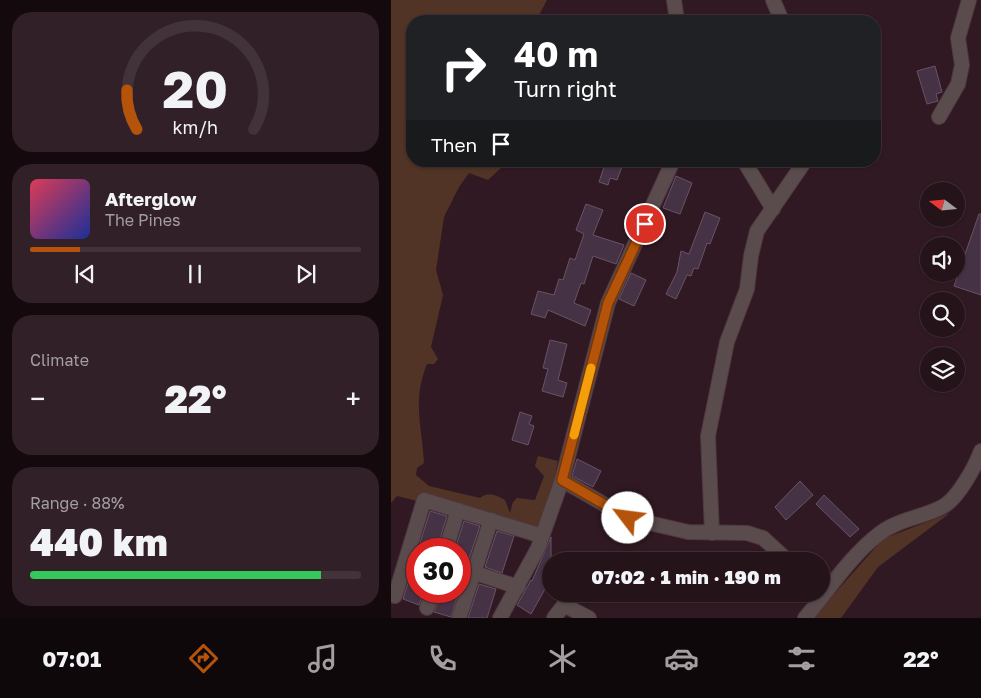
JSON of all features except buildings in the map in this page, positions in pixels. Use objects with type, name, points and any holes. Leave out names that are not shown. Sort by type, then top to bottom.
[{"type":"street","points":[[675,0],[676,15]]},
{"type":"street","points":[[773,0],[779,15]]},
{"type":"street","points":[[939,117],[958,84],[962,65],[958,38],[969,0]]},
{"type":"street","points":[[500,618],[518,587],[542,536],[562,480],[608,303],[670,167]]},
{"type":"street","points":[[748,167],[773,209]]},
{"type":"street","points":[[711,533],[708,436],[719,392],[727,342],[747,289],[751,256],[757,231],[801,167]]},
{"type":"street","points":[[830,586],[878,535],[903,520],[943,507],[965,483],[981,451]]},
{"type":"street","points":[[562,480],[628,518],[688,532],[747,533],[763,538],[778,552]]},
{"type":"street","points":[[416,538],[424,500],[542,536]]},
{"type":"street","points":[[449,538],[458,510]]},
{"type":"street","points":[[459,618],[491,520]]},
{"type":"street","points":[[395,596],[406,570]]},
{"type":"street","points":[[471,572],[518,587]]},
{"type":"street","points":[[805,618],[817,602]]},
{"type":"street","points":[[427,608],[429,603]]},
{"type":"street","points":[[554,618],[563,605],[589,618]]},
{"type":"shaded area","points":[[391,0],[547,0],[539,15],[406,15],[406,167],[501,168],[488,180],[469,173],[459,187],[444,217],[436,270],[443,295],[431,347],[438,359],[434,364],[427,364],[422,377],[419,414],[424,463],[417,468],[416,475],[429,486],[480,498],[489,494],[496,495],[505,500],[510,513],[513,502],[517,498],[535,500],[544,476],[535,466],[538,456],[558,461],[553,486],[538,531],[397,496],[391,503]]},
{"type":"shaded area","points":[[950,513],[878,567],[841,618],[813,618],[827,602],[830,602],[830,599],[883,539]]},
{"type":"slow traffic","points":[[574,435],[591,368]]},
{"type":"route","points":[[628,518],[562,480],[608,303],[645,224]]}]
